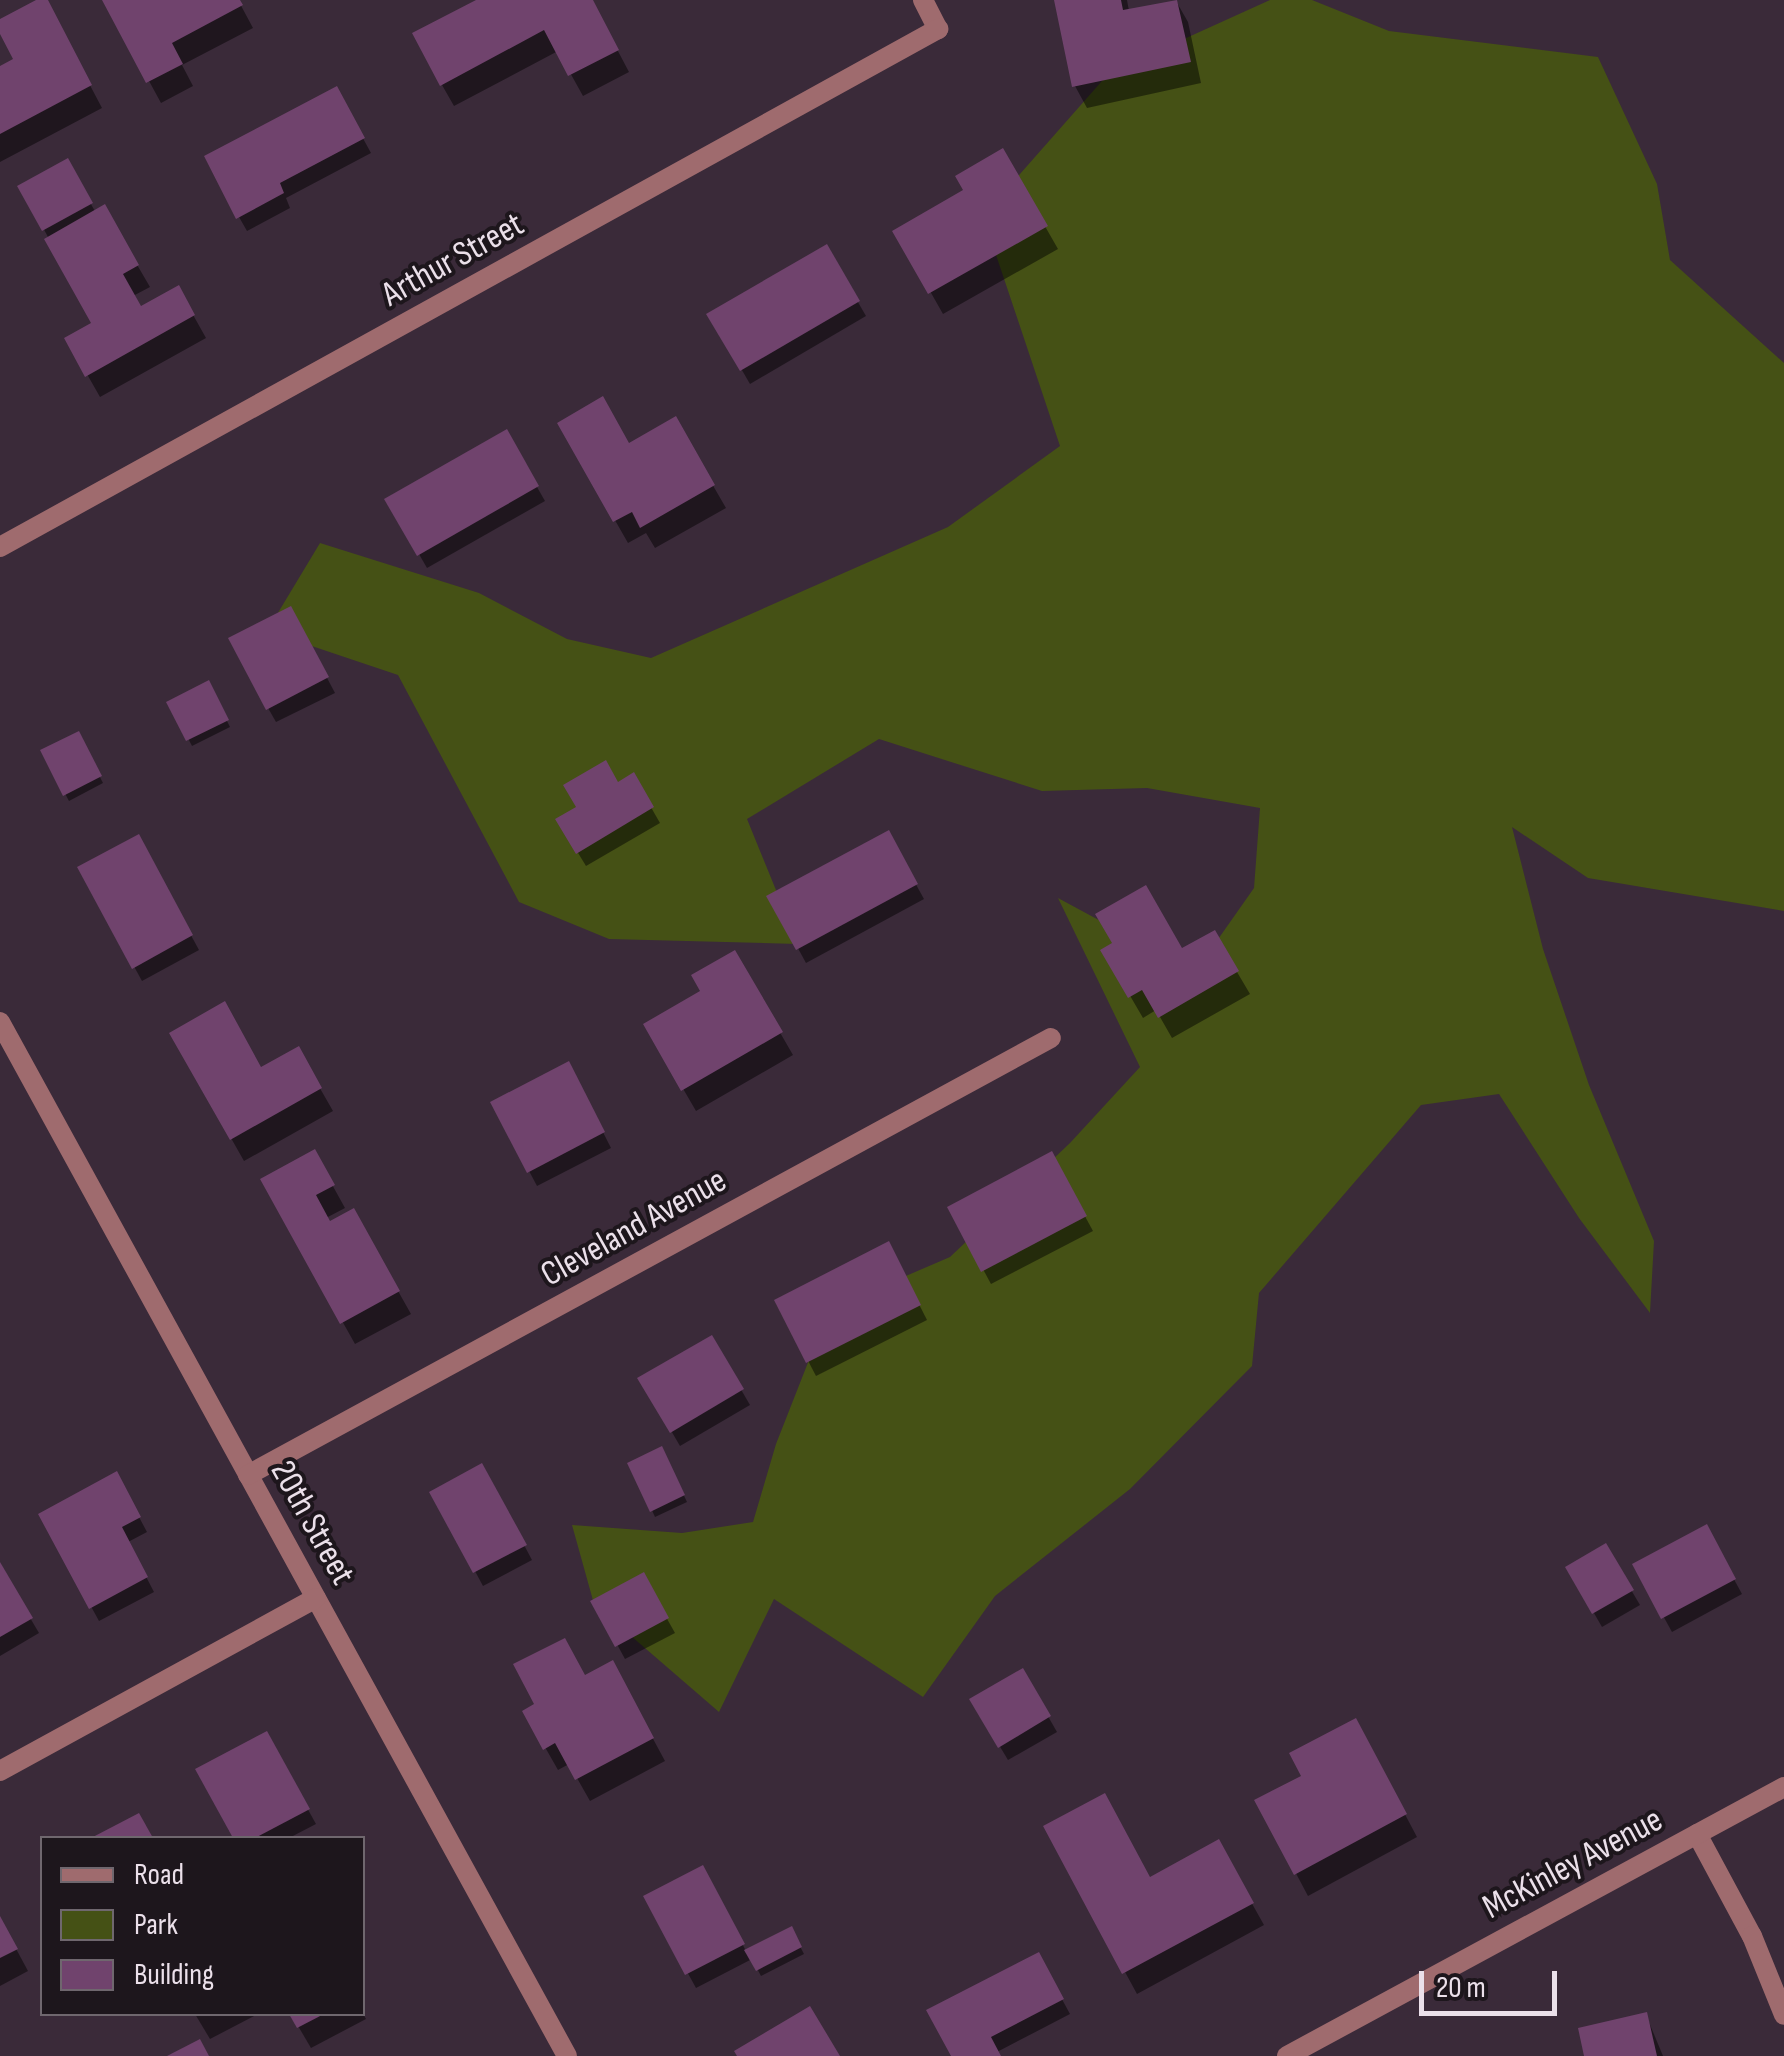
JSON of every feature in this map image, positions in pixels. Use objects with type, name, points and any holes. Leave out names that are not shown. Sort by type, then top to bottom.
[{"type":"street","name":"Arthur Street","points":[[0,547],[938,29],[922,0]]},
{"type":"street","name":"20th Street","points":[[0,1022],[566,2056]]},
{"type":"street","name":"Cleveland Avenue","points":[[248,1475],[1051,1038]]},
{"type":"street","points":[[0,1771],[316,1598]]},
{"type":"street","name":"McKinley Avenue","points":[[1288,2056],[1784,1787]]},
{"type":"street","points":[[1697,1834],[1752,1936],[1784,2015]]},
{"type":"green space","points":[[1270,0],[1312,0],[1389,31],[1598,57],[1657,184],[1670,260],[1784,363],[1784,911],[1588,878],[1512,827],[1543,949],[1589,1085],[1654,1241],[1650,1313],[1579,1218],[1499,1094],[1421,1105],[1259,1293],[1252,1366],[1130,1489],[995,1596],[923,1697],[774,1599],[719,1712],[594,1604],[572,1525],[682,1533],[753,1522],[776,1444],[829,1309],[950,1257],[1070,1143],[1140,1067],[1058,898],[1195,972],[1254,888],[1260,808],[1147,788],[1042,791],[879,739],[747,819],[798,944],[609,939],[519,902],[398,675],[267,631],[320,543],[479,593],[567,639],[651,658],[948,527],[1060,446],[983,216],[1109,73]]},
{"type":"building","points":[[36,0],[48,0],[92,85],[0,134],[0,66],[13,59],[0,34],[0,19]]},
{"type":"building","points":[[102,0],[240,0],[243,5],[172,43],[183,64],[146,83]]},
{"type":"building","points":[[476,0],[593,0],[619,50],[568,76],[544,30],[440,86],[412,33]]},
{"type":"building","points":[[1054,0],[1121,0],[1123,10],[1177,0],[1191,62],[1072,87]]},
{"type":"building","points":[[337,86],[365,138],[280,183],[284,193],[236,219],[204,156]]},
{"type":"building","points":[[1003,148],[1048,226],[928,294],[892,231],[963,190],[955,176]]},
{"type":"building","points":[[68,158],[93,203],[42,231],[17,186]]},
{"type":"building","points":[[105,204],[139,265],[123,274],[141,306],[179,285],[195,315],[85,377],[64,338],[91,323],[44,239]]},
{"type":"building","points":[[827,244],[860,301],[740,371],[706,314]]},
{"type":"building","points":[[603,396],[629,443],[676,416],[715,485],[640,528],[632,512],[613,522],[557,423]]},
{"type":"building","points":[[507,429],[539,486],[417,556],[384,499]]},
{"type":"building","points":[[291,606],[329,677],[266,710],[228,638]]},
{"type":"building","points":[[209,680],[229,720],[186,741],[166,702]]},
{"type":"building","points":[[79,731],[102,776],[63,796],[40,750]]},
{"type":"building","points":[[606,760],[618,782],[634,772],[654,807],[576,854],[555,819],[576,807],[563,785]]},
{"type":"building","points":[[889,830],[918,884],[796,950],[766,896]]},
{"type":"building","points":[[139,834],[193,935],[132,969],[77,867]]},
{"type":"building","points":[[1146,885],[1182,948],[1215,930],[1239,971],[1158,1018],[1142,990],[1128,998],[1100,950],[1112,943],[1095,914]]},
{"type":"building","points":[[735,950],[783,1032],[681,1091],[643,1024],[700,991],[691,975]]},
{"type":"building","points":[[225,1001],[261,1067],[299,1046],[322,1088],[230,1140],[169,1033]]},
{"type":"building","points":[[569,1061],[605,1132],[527,1173],[490,1102]]},
{"type":"building","points":[[315,1149],[335,1185],[316,1195],[330,1221],[354,1208],[400,1291],[340,1324],[260,1179]]},
{"type":"building","points":[[1052,1151],[1087,1216],[981,1272],[947,1207]]},
{"type":"building","points":[[889,1241],[921,1305],[806,1363],[774,1300]]},
{"type":"building","points":[[712,1335],[744,1389],[670,1433],[637,1378]]},
{"type":"building","points":[[662,1446],[685,1495],[650,1512],[627,1463]]},
{"type":"building","points":[[482,1463],[527,1545],[473,1573],[429,1492]]},
{"type":"building","points":[[117,1471],[141,1517],[122,1527],[148,1577],[89,1609],[38,1514]]},
{"type":"building","points":[[1707,1524],[1736,1579],[1661,1619],[1632,1564]]},
{"type":"building","points":[[1606,1543],[1634,1590],[1592,1614],[1565,1567]]},
{"type":"building","points":[[0,1562],[33,1618],[0,1637]]},
{"type":"building","points":[[644,1572],[669,1618],[615,1647],[590,1601]]},
{"type":"building","points":[[565,1638],[585,1675],[613,1660],[654,1738],[575,1780],[555,1743],[543,1750],[522,1711],[534,1704],[513,1664]]},
{"type":"building","points":[[1023,1668],[1051,1716],[998,1748],[969,1699]]},
{"type":"building","points":[[1356,1718],[1407,1814],[1294,1875],[1254,1800],[1301,1776],[1289,1753]]},
{"type":"building","points":[[267,1731],[310,1809],[259,1836],[232,1836],[195,1769]]},
{"type":"building","points":[[1105,1793],[1150,1877],[1219,1839],[1254,1903],[1122,1974],[1043,1826]]},
{"type":"building","points":[[139,1813],[152,1836],[95,1836]]},
{"type":"building","points":[[703,1865],[745,1944],[685,1975],[643,1896]]},
{"type":"building","points":[[0,1916],[18,1949],[0,1958]]},
{"type":"building","points":[[792,1926],[802,1947],[756,1971],[744,1950]]},
{"type":"building","points":[[1039,1952],[1064,1999],[991,2037],[1001,2056],[951,2056],[926,2010]]},
{"type":"building","points":[[810,2006],[840,2056],[737,2056],[734,2051]]},
{"type":"building","points":[[1647,2012],[1657,2056],[1584,2056],[1578,2028]]},
{"type":"building","points":[[290,2016],[320,2016],[297,2028]]},
{"type":"building","points":[[200,2039],[209,2056],[167,2056]]}]
